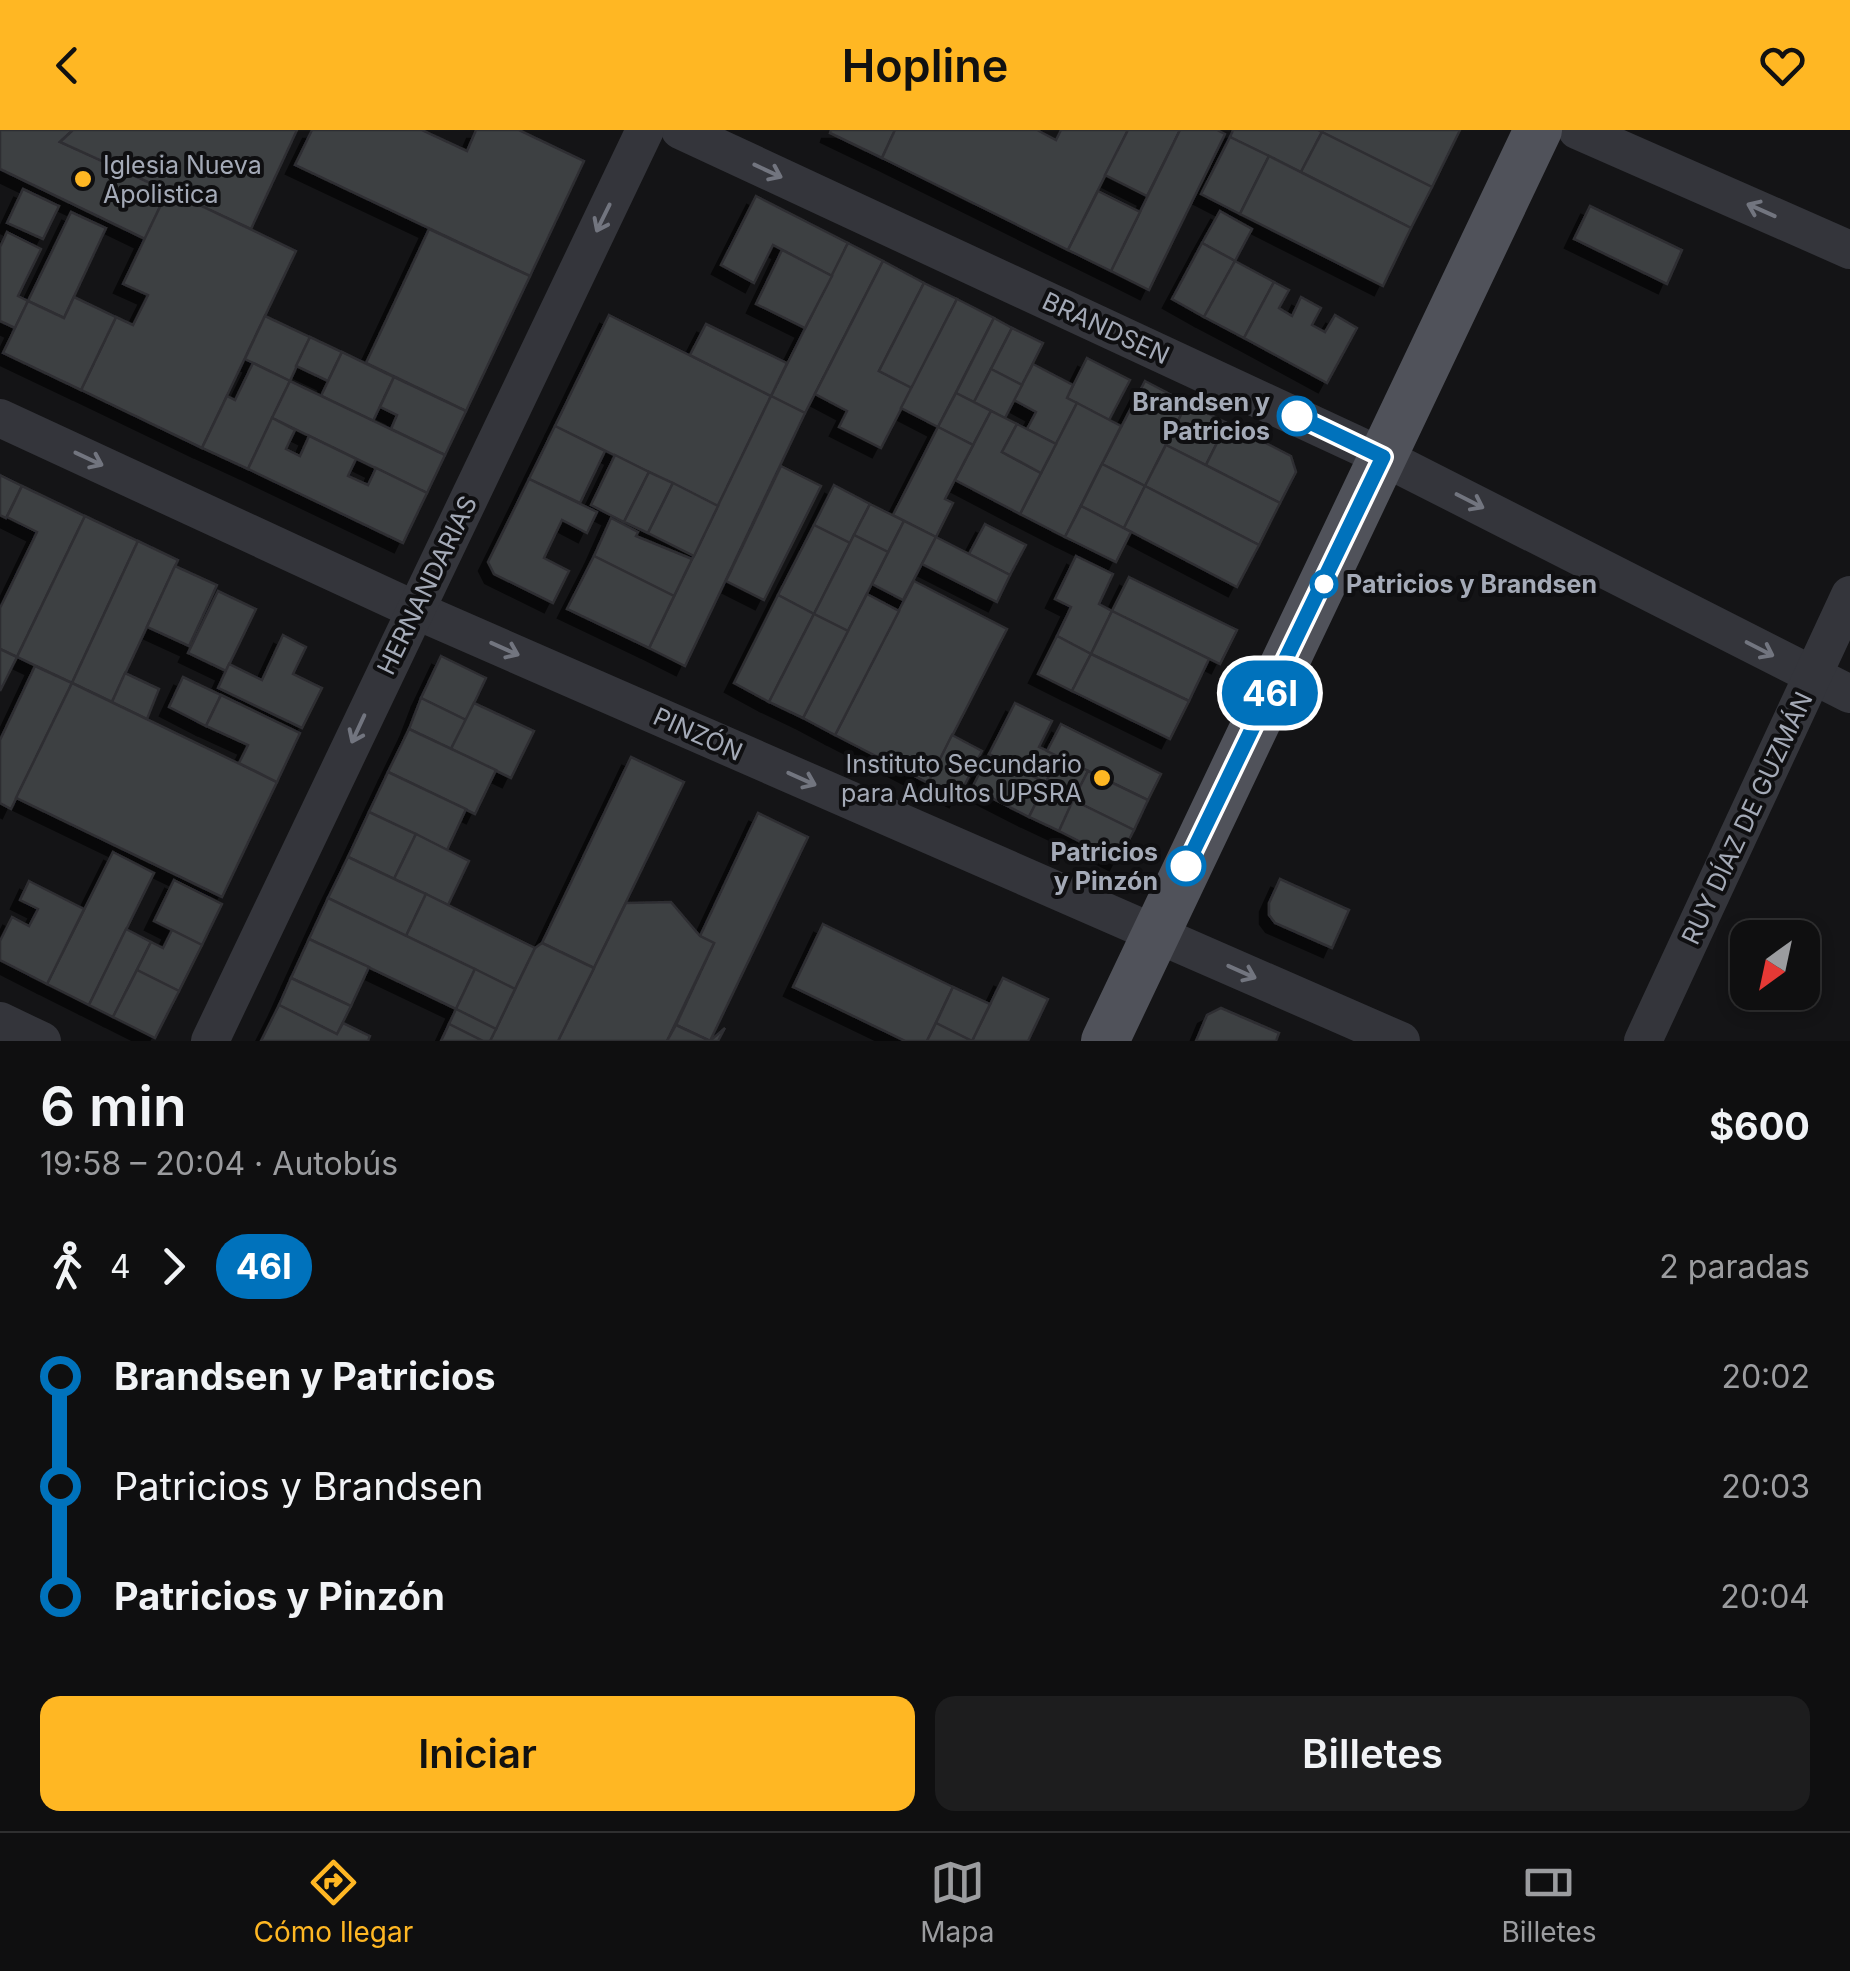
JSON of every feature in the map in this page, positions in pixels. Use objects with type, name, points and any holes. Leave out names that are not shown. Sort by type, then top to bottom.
[{"type":"main road","points":[[1105,1041],[1538,130]]},
{"type":"street","name":"HERNANDARIAS","points":[[210,1041],[645,130]]},
{"type":"street","name":"BRANDSEN","points":[[680,130],[1383,457],[1850,694]]},
{"type":"street","points":[[1577,130],[1850,250]]},
{"type":"street","name":"PINZÓN","points":[[0,418],[416,610],[1400,1041]]},
{"type":"street","name":"RUY DÍAZ DE GUZMÁN","points":[[1643,1041],[1850,595]]},
{"type":"street","points":[[0,1021],[42,1041]]},
{"type":"building","name":"Iglesia Nueva Apolistica","points":[[0,130],[73,130],[60,142],[168,190],[145,239],[0,169]]},
{"type":"building","points":[[73,130],[297,130],[251,229],[60,142]]},
{"type":"building","points":[[312,130],[422,130],[467,151],[476,130],[519,130],[584,161],[530,276],[295,165]]},
{"type":"building","points":[[895,130],[882,158],[830,133]]},
{"type":"building","points":[[895,130],[1037,130],[1056,140],[1061,130],[1128,130],[1068,250],[882,158]]},
{"type":"building","points":[[1128,130],[1180,130],[1147,196],[1105,175]]},
{"type":"building","points":[[1180,130],[1217,130],[1225,134],[1149,290],[1111,271]]},
{"type":"building","points":[[1233,130],[1322,132],[1301,172],[1230,137]]},
{"type":"building","points":[[1318,130],[1460,130],[1432,187]]},
{"type":"building","points":[[1322,132],[1432,187],[1411,228],[1301,172]]},
{"type":"building","points":[[1230,137],[1269,156],[1240,214],[1201,194]]},
{"type":"building","points":[[1269,156],[1411,228],[1383,286],[1240,214]]},
{"type":"building","points":[[23,189],[59,206],[43,239],[7,223]]},
{"type":"building","points":[[168,190],[296,251],[202,448],[81,390],[116,317],[133,325],[148,295],[123,284]]},
{"type":"building","points":[[1098,191],[1140,212],[1111,271],[1068,250]]},
{"type":"building","points":[[756,196],[848,243],[832,276],[773,245],[754,283],[721,265]]},
{"type":"building","points":[[1590,206],[1682,250],[1667,284],[1574,239]]},
{"type":"building","points":[[1220,211],[1252,229],[1235,261],[1202,243]]},
{"type":"building","points":[[71,212],[106,228],[64,318],[28,301]]},
{"type":"building","points":[[429,229],[530,276],[466,411],[366,363]]},
{"type":"building","points":[[7,232],[41,249],[18,296],[28,301],[15,328],[0,321],[0,247]]},
{"type":"building","points":[[848,243],[883,261],[805,413],[771,396]]},
{"type":"building","points":[[1202,243],[1235,261],[1204,317],[1172,299]]},
{"type":"building","points":[[782,250],[832,276],[805,328],[756,304]]},
{"type":"building","points":[[883,261],[924,283],[879,371],[912,388],[881,448],[839,427],[847,411],[815,394]]},
{"type":"building","points":[[1235,261],[1274,282],[1244,338],[1204,317]]},
{"type":"building","points":[[1274,282],[1289,290],[1279,308],[1292,316],[1301,297],[1321,308],[1312,325],[1325,332],[1335,315],[1357,328],[1327,383],[1244,338]]},
{"type":"building","points":[[924,283],[957,299],[912,388],[879,371]]},
{"type":"building","points":[[74,297],[116,317],[81,390],[3,353],[28,301],[64,318]]},
{"type":"building","points":[[957,299],[994,318],[938,427],[901,408]]},
{"type":"building","points":[[609,315],[771,396],[718,506],[555,426]]},
{"type":"building","points":[[265,316],[310,337],[290,381],[245,359]]},
{"type":"building","points":[[994,318],[1012,328],[974,402],[956,393]]},
{"type":"building","points":[[706,324],[787,363],[771,396],[690,355]]},
{"type":"building","points":[[1012,328],[1043,343],[1022,385],[991,369]]},
{"type":"building","points":[[310,337],[342,352],[328,381],[296,366]]},
{"type":"building","points":[[342,352],[394,377],[373,421],[321,396]]},
{"type":"building","points":[[1087,358],[1130,380],[1109,420],[1067,398]]},
{"type":"building","points":[[253,363],[290,381],[248,469],[202,448],[227,396],[235,400]]},
{"type":"building","points":[[1033,364],[1073,385],[1067,398],[1077,403],[1056,444],[1027,429],[1036,412],[1014,400]]},
{"type":"building","points":[[991,369],[1022,385],[1005,418],[974,402]]},
{"type":"building","points":[[394,377],[466,411],[445,455],[391,429],[397,415],[380,407]]},
{"type":"building","points":[[290,381],[445,455],[427,493],[272,418]]},
{"type":"building","points":[[1145,381],[1187,403],[1145,486],[1102,464]]},
{"type":"building","points":[[956,393],[991,411],[973,445],[938,427]]},
{"type":"building","points":[[771,396],[805,413],[685,666],[649,648]]},
{"type":"building","points":[[1077,403],[1121,426],[1065,537],[1020,514]]},
{"type":"building","points":[[1187,403],[1227,423],[1206,465],[1166,445]]},
{"type":"building","points":[[991,411],[1017,424],[1002,452],[1041,473],[1020,514],[955,480]]},
{"type":"building","points":[[272,418],[295,430],[286,449],[300,456],[309,436],[356,459],[348,476],[368,485],[376,468],[427,493],[403,543],[248,469]]},
{"type":"building","points":[[1227,423],[1291,456],[1296,472],[1280,503],[1206,465]]},
{"type":"building","points":[[1017,424],[1056,444],[1041,473],[1002,452]]},
{"type":"building","points":[[555,426],[605,451],[580,503],[529,479]]},
{"type":"building","points":[[938,427],[973,445],[945,499],[953,503],[936,537],[893,515]]},
{"type":"building","points":[[1166,445],[1280,503],[1259,545],[1145,486]]},
{"type":"building","points":[[615,455],[649,472],[624,522],[591,505]]},
{"type":"building","points":[[1102,464],[1145,486],[1124,528],[1081,506]]},
{"type":"building","points":[[781,466],[821,486],[764,600],[726,581]]},
{"type":"building","points":[[649,472],[673,483],[648,533],[624,522]]},
{"type":"building","points":[[0,475],[22,486],[6,518],[0,515]]},
{"type":"building","points":[[529,479],[597,512],[587,533],[562,520],[544,558],[569,571],[553,603],[494,574],[488,562]]},
{"type":"building","points":[[673,483],[718,506],[694,556],[648,533]]},
{"type":"building","points":[[834,485],[870,504],[850,543],[814,525]]},
{"type":"building","points":[[22,486],[85,516],[17,657],[0,649],[0,608],[37,532],[7,517]]},
{"type":"building","points":[[1145,486],[1259,545],[1237,587],[1124,528]]},
{"type":"building","points":[[870,504],[904,521],[888,552],[854,535]]},
{"type":"building","points":[[1081,506],[1131,532],[1116,562],[1065,537]]},
{"type":"building","points":[[85,516],[138,541],[72,683],[17,657]]},
{"type":"building","points":[[611,518],[638,532],[636,536],[692,559],[674,596],[594,556]]},
{"type":"building","points":[[904,521],[936,537],[903,600],[872,584]]},
{"type":"building","points":[[985,524],[1026,545],[1010,575],[969,554]]},
{"type":"building","points":[[814,525],[850,543],[814,614],[778,595]]},
{"type":"building","points":[[854,535],[888,552],[848,631],[814,614]]},
{"type":"building","points":[[936,537],[1010,575],[997,602],[922,564]]},
{"type":"building","points":[[138,541],[178,560],[112,702],[72,683]]},
{"type":"building","points":[[594,556],[674,596],[649,648],[567,609]]},
{"type":"building","points":[[1076,556],[1113,574],[1099,604],[1112,611],[1091,654],[1057,636],[1071,607],[1055,599]]},
{"type":"building","points":[[175,566],[217,585],[189,646],[147,627]]},
{"type":"building","points":[[1129,577],[1237,630],[1220,664],[1112,611]]},
{"type":"building","points":[[914,581],[1007,629],[928,783],[835,735]]},
{"type":"building","points":[[218,591],[256,609],[226,671],[188,653]]},
{"type":"building","points":[[867,594],[899,611],[835,735],[803,718]]},
{"type":"building","points":[[778,595],[814,614],[769,702],[734,683]]},
{"type":"building","points":[[1112,611],[1209,659],[1189,701],[1091,654]]},
{"type":"building","points":[[814,614],[848,631],[803,718],[769,702]]},
{"type":"building","points":[[283,635],[306,647],[293,674],[322,688],[302,728],[218,688],[229,664],[262,680]]},
{"type":"building","points":[[1057,636],[1091,654],[1072,691],[1038,674]]},
{"type":"building","points":[[0,649],[17,657],[0,691]]},
{"type":"building","points":[[1091,654],[1189,701],[1170,739],[1072,691]]},
{"type":"building","points":[[441,656],[486,678],[466,720],[421,698]]},
{"type":"building","points":[[35,666],[72,683],[11,809],[0,803],[0,740]]},
{"type":"building","points":[[125,673],[159,689],[147,719],[112,702]]},
{"type":"building","points":[[183,677],[221,695],[206,726],[169,707]]},
{"type":"building","points":[[72,683],[277,782],[222,897],[16,798]]},
{"type":"building","points":[[221,695],[300,733],[277,782],[239,763],[248,745],[206,726]]},
{"type":"building","points":[[421,698],[466,720],[451,749],[409,729]]},
{"type":"building","points":[[474,703],[534,731],[511,778],[451,749]]},
{"type":"building","points":[[1015,703],[1052,721],[1039,747],[1059,756],[1046,783],[989,754]]},
{"type":"building","points":[[1061,724],[1161,774],[1148,800],[1047,751]]},
{"type":"building","points":[[409,729],[496,770],[475,814],[388,772]]},
{"type":"building","points":[[952,735],[982,751],[958,798],[928,783]]},
{"type":"building","points":[[989,754],[1046,783],[1029,817],[972,788]]},
{"type":"building","points":[[1059,756],[1088,771],[1059,831],[1029,817]]},
{"type":"building","points":[[631,757],[684,782],[594,968],[542,943]]},
{"type":"building","points":[[1088,771],[1148,800],[1134,830],[1073,800]]},
{"type":"building","points":[[388,772],[466,809],[447,850],[369,812]]},
{"type":"building","points":[[1073,800],[1134,830],[1118,861],[1059,831]]},
{"type":"building","points":[[369,812],[416,834],[394,879],[348,857]]},
{"type":"building","points":[[758,813],[808,837],[710,1041],[676,1025],[714,943],[700,936]]},
{"type":"building","points":[[416,834],[469,861],[448,905],[394,879]]},
{"type":"building","points":[[113,852],[154,873],[89,1005],[47,984]]},
{"type":"building","points":[[348,857],[426,894],[406,936],[328,898]]},
{"type":"building","points":[[1280,879],[1349,910],[1332,948],[1275,923],[1269,915],[1269,903]]},
{"type":"building","points":[[174,880],[222,904],[202,945],[154,921]]},
{"type":"building","points":[[29,881],[84,909],[47,984],[0,960],[0,941],[12,917],[29,926],[38,909],[20,900]]},
{"type":"building","points":[[426,894],[535,948],[515,989],[406,936]]},
{"type":"building","points":[[328,898],[475,969],[456,1009],[309,939]]},
{"type":"building","points":[[671,902],[700,936],[714,943],[667,1041],[558,1041],[626,903]]},
{"type":"building","points":[[823,924],[953,987],[927,1041],[905,1041],[793,987]]},
{"type":"building","points":[[126,929],[151,942],[113,1017],[89,1005]]},
{"type":"building","points":[[172,930],[202,945],[179,991],[137,970],[151,942],[163,948]]},
{"type":"building","points":[[309,939],[369,967],[351,1006],[291,978]]},
{"type":"building","points":[[542,943],[594,968],[558,1041],[490,1041],[535,948]]},
{"type":"building","points":[[475,969],[515,989],[496,1029],[456,1009]]},
{"type":"building","points":[[137,970],[179,991],[155,1038],[113,1017]]},
{"type":"building","points":[[291,978],[351,1006],[337,1034],[279,1005]]},
{"type":"building","points":[[1003,978],[1048,999],[1028,1041],[972,1041]]},
{"type":"building","points":[[953,987],[990,1004],[972,1041],[936,1023]]},
{"type":"building","points":[[279,1005],[337,1034],[343,1023],[370,1036],[368,1041],[261,1041]]},
{"type":"building","points":[[1221,1008],[1279,1033],[1276,1041],[1196,1041],[1207,1015]]},
{"type":"building","points":[[456,1009],[496,1029],[490,1041],[449,1024]]},
{"type":"building","points":[[936,1023],[972,1041],[927,1041]]},
{"type":"building","points":[[449,1024],[483,1041],[441,1041]]},
{"type":"building","points":[[676,1025],[710,1041],[667,1041]]},
{"type":"bus line","name":"46I","points":[[1186,866],[1383,457],[1297,416]]},
{"type":"place","name":"Iglesia Nueva Apolistica","points":[[83,179]]},
{"type":"place","name":"Brandsen y Patricios","points":[[1297,416]]},
{"type":"place","name":"Patricios y Brandsen","points":[[1324,584]]},
{"type":"place","name":"Instituto Secundario para Adultos UPSRA","points":[[1102,778]]},
{"type":"place","name":"Patricios y Pinzón","points":[[1186,866]]}]
